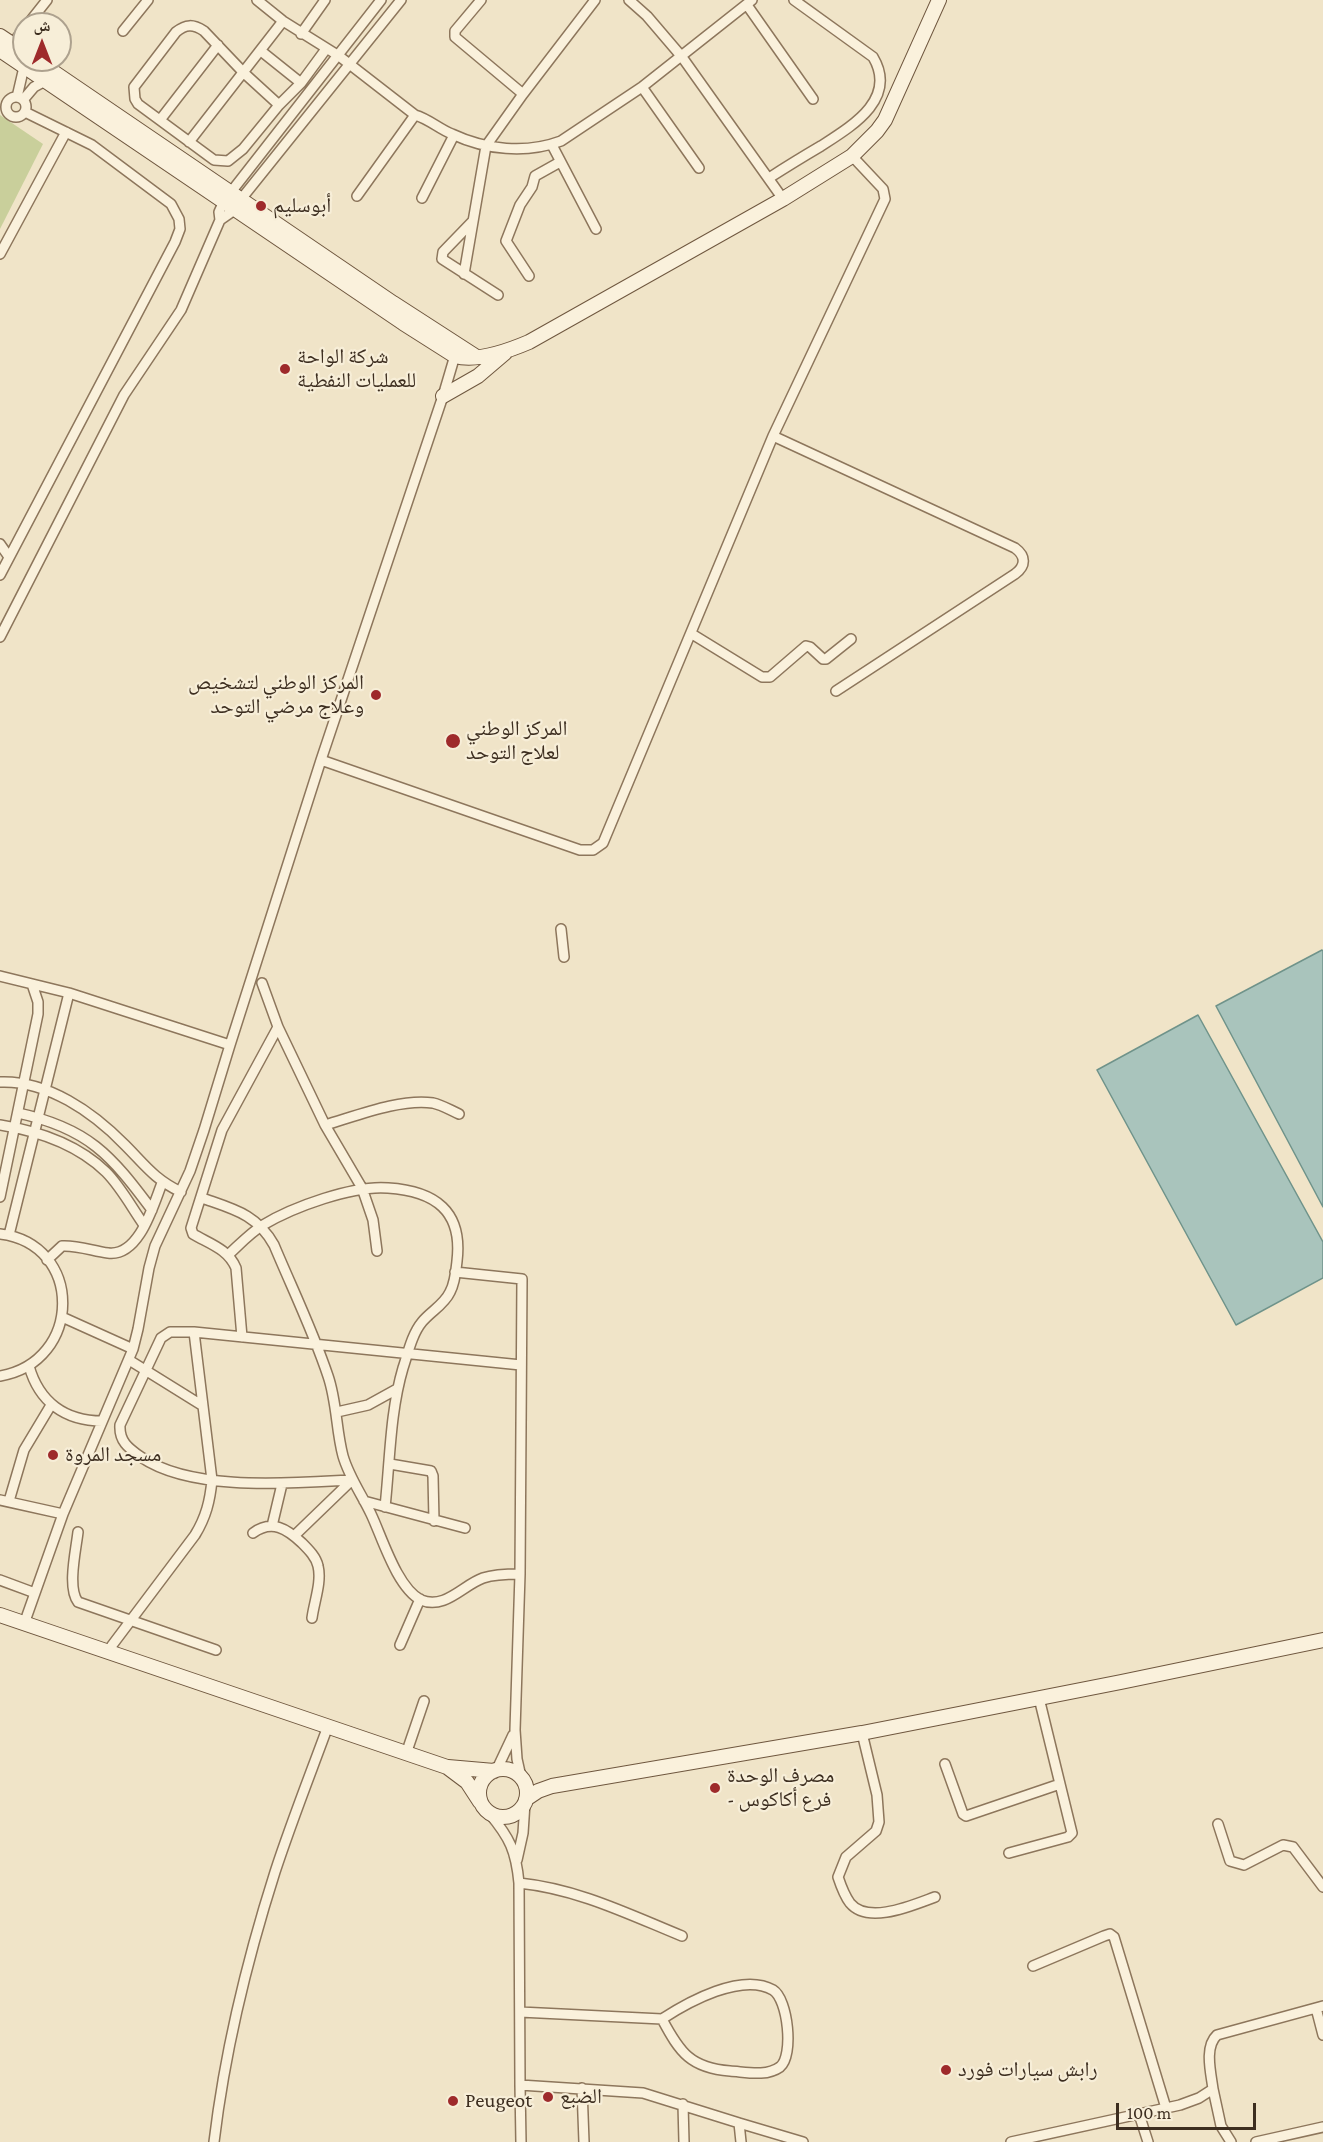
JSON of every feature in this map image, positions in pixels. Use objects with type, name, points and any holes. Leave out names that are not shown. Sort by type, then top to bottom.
[{"type":"main road","points":[[443,396],[478,376],[505,353],[538,337],[783,199],[852,156],[885,120],[939,0]]},
{"type":"main road","points":[[37,72],[45,81],[232,200]]},
{"type":"main road","points":[[42,72],[456,351],[476,356],[505,353]]},
{"type":"main road","points":[[0,1615],[447,1767],[510,1770],[523,1779],[552,1786]]},
{"type":"main road","points":[[447,1767],[467,1782],[485,1808],[496,1816],[509,1816],[521,1809],[525,1801],[538,1791],[552,1786],[862,1733],[1323,1640]]},
{"type":"main road","points":[[485,1808],[479,1790],[480,1784],[483,1778],[495,1770]]},
{"type":"main road","points":[[523,1779],[525,1801]]},
{"type":"street","points":[[38,12],[47,0]]},
{"type":"street","points":[[123,31],[148,0]]},
{"type":"street","points":[[257,0],[301,34],[339,56],[415,115],[424,117],[454,135],[486,147],[514,148],[552,145],[561,141],[642,87],[750,2],[813,99]]},
{"type":"street","points":[[301,34],[325,0]]},
{"type":"street","points":[[232,200],[381,0]]},
{"type":"street","points":[[0,637],[124,395],[182,310],[220,220],[219,212],[350,66],[400,0]]},
{"type":"street","points":[[481,0],[455,31],[455,37],[523,94]]},
{"type":"street","points":[[464,274],[486,147],[523,94],[595,0]]},
{"type":"street","points":[[629,0],[647,16],[682,57],[783,199]]},
{"type":"street","points":[[769,178],[859,120],[880,90],[879,67],[873,57],[794,0]]},
{"type":"street","points":[[189,142],[283,21]]},
{"type":"street","points":[[279,105],[196,26],[182,28],[136,82],[133,93],[135,99],[160,120],[214,160],[228,161],[243,149],[279,105],[301,83],[326,49]]},
{"type":"street","points":[[160,120],[218,45]]},
{"type":"street","points":[[261,51],[301,83]]},
{"type":"street","points":[[20,99],[28,72]]},
{"type":"street","points":[[20,99],[45,81]]},
{"type":"street","points":[[642,87],[699,168]]},
{"type":"street","points":[[13,97],[20,99],[25,104],[25,112],[19,117],[11,117],[3,100],[13,97]]},
{"type":"street","points":[[0,575],[161,271],[180,229],[179,219],[171,204],[104,153],[25,112]]},
{"type":"street","points":[[357,196],[415,115]]},
{"type":"street","points":[[0,254],[66,132]]},
{"type":"street","points":[[422,198],[454,135]]},
{"type":"street","points":[[552,145],[596,229]]},
{"type":"street","points":[[321,760],[580,850],[593,850],[603,843],[773,436],[885,200],[884,189],[852,156]]},
{"type":"street","points":[[529,276],[506,241],[520,205],[532,187],[535,176],[560,162]]},
{"type":"street","points":[[472,222],[441,255],[444,262],[498,295]]},
{"type":"street","points":[[24,1624],[63,1514],[133,1349],[152,1257],[181,1192],[204,1130],[321,760],[456,351]]},
{"type":"street","points":[[773,436],[1015,548],[1022,553],[1024,561],[1022,569],[1015,574],[836,691]]},
{"type":"street","points":[[0,544],[9,557]]},
{"type":"street","points":[[692,634],[762,677],[770,677],[806,646],[826,659],[851,639]]},
{"type":"street","points":[[561,929],[564,957]]},
{"type":"street","points":[[0,976],[69,993],[230,1045]]},
{"type":"street","points":[[262,983],[278,1027],[325,1125],[362,1188],[373,1220],[377,1251]]},
{"type":"street","points":[[0,1197],[38,1014],[38,1002],[32,984]]},
{"type":"street","points":[[0,1376],[16,1373],[41,1357],[58,1332],[62,1317],[63,1305],[59,1281],[47,1260],[30,1244],[4,1234],[35,1133],[69,993]]},
{"type":"street","points":[[242,1337],[236,1268],[228,1255],[193,1234],[192,1224],[222,1130],[278,1027]]},
{"type":"street","points":[[0,1082],[45,1090],[92,1117],[123,1143],[162,1183],[181,1192]]},
{"type":"street","points":[[325,1125],[408,1103],[430,1103],[459,1114]]},
{"type":"street","points":[[18,1113],[39,1118],[92,1143],[124,1172],[152,1210]]},
{"type":"street","points":[[0,1125],[35,1133],[76,1151],[105,1171],[144,1225]]},
{"type":"street","points":[[114,1181],[124,1172]]},
{"type":"street","points":[[47,1260],[58,1248],[65,1246],[112,1253],[128,1249],[152,1210],[162,1183]]},
{"type":"street","points":[[228,1255],[262,1226],[311,1204],[362,1188],[398,1188],[422,1194],[440,1205],[452,1218],[457,1231],[459,1247],[455,1272],[449,1294],[421,1323],[407,1354],[397,1389],[385,1507]]},
{"type":"street","points":[[202,1198],[246,1214],[262,1226],[274,1245],[332,1389],[340,1444],[352,1479],[394,1567],[407,1586],[420,1599],[442,1601],[483,1578],[520,1574]]},
{"type":"street","points":[[455,1272],[522,1279],[520,1574],[515,1730],[517,1759],[523,1779]]},
{"type":"street","points":[[62,1317],[133,1349]]},
{"type":"street","points":[[352,1479],[282,1484],[212,1480],[160,1469],[125,1445],[119,1432],[120,1425],[145,1370],[165,1334],[175,1331],[520,1365]]},
{"type":"street","points":[[107,1652],[195,1535],[210,1504],[212,1480],[194,1332]]},
{"type":"street","points":[[129,1360],[203,1406]]},
{"type":"street","points":[[29,1366],[37,1387],[51,1404],[75,1418],[102,1421]]},
{"type":"street","points":[[337,1412],[368,1404],[397,1389]]},
{"type":"street","points":[[51,1404],[24,1450],[5,1500],[63,1514]]},
{"type":"street","points":[[390,1464],[431,1471],[434,1521]]},
{"type":"street","points":[[294,1536],[352,1479]]},
{"type":"street","points":[[272,1526],[282,1484]]},
{"type":"street","points":[[364,1501],[465,1528]]},
{"type":"street","points":[[253,1533],[262,1527],[283,1528],[313,1555],[319,1576],[312,1618]]},
{"type":"street","points":[[78,1532],[72,1587],[75,1597],[84,1605],[216,1650]]},
{"type":"street","points":[[0,1580],[35,1593]]},
{"type":"street","points":[[399,1645],[420,1599]]},
{"type":"street","points":[[1009,1853],[1068,1837],[1072,1833],[1039,1698]]},
{"type":"street","points":[[406,1752],[424,1701]]},
{"type":"street","points":[[214,2142],[231,2030],[248,1963],[275,1871],[328,1726]]},
{"type":"street","points":[[495,1770],[515,1730]]},
{"type":"street","points":[[862,1733],[877,1795],[879,1822],[876,1831],[846,1857],[838,1877],[844,1894],[851,1904],[860,1911],[867,1912],[893,1911],[935,1897]]},
{"type":"street","points":[[945,1764],[963,1814],[966,1816],[1060,1784]]},
{"type":"street","points":[[517,1860],[523,1833],[525,1801]]},
{"type":"street","points":[[485,1808],[509,1840],[517,1860],[521,2142]]},
{"type":"street","points":[[1218,1824],[1230,1860],[1245,1865],[1284,1845],[1293,1847],[1323,1887]]},
{"type":"street","points":[[519,1883],[547,1886],[590,1898],[682,1936]]},
{"type":"street","points":[[1033,1966],[1104,1936],[1110,1934],[1114,1937],[1166,2108]]},
{"type":"street","points":[[519,2012],[662,2019],[723,1988],[763,1987],[773,1990],[782,2003],[789,2048],[781,2066],[771,2071],[758,2073],[713,2069],[687,2058],[674,2043],[662,2019]]},
{"type":"street","points":[[1231,2142],[1221,2126],[1213,2089],[1209,2048],[1212,2040],[1217,2035],[1320,2007],[1323,2035]]},
{"type":"street","points":[[520,2085],[643,2093],[803,2142]]},
{"type":"street","points":[[582,2088],[584,2142]]},
{"type":"street","points":[[1011,2142],[1166,2108],[1199,2098],[1213,2089]]},
{"type":"street","points":[[683,2104],[684,2142]]},
{"type":"street","points":[[1139,2114],[1148,2142]]},
{"type":"street","points":[[739,2123],[741,2142]]},
{"type":"street","points":[[1256,2142],[1323,2127]]},
{"type":"street","points":[[1059,2131],[1062,2142]]},
{"type":"green space","points":[[0,115],[43,144],[0,229]]},
{"type":"water","points":[[1323,951],[1323,1207],[1216,1006]]},
{"type":"water","points":[[1198,1015],[1323,1242],[1323,1278],[1236,1325],[1097,1070]]},
{"type":"place","name":"أبوسليم","points":[[261,206]]},
{"type":"place","name":"شركة الواحة للعمليات النفطية","points":[[285,369]]},
{"type":"place","name":"المركز الوطني لتشخيص وعلاج مرضي التوحد","points":[[376,695]]},
{"type":"place","name":"المركز الوطني لعلاج التوحد","points":[[453,741]]},
{"type":"place","name":"مسجد المروة","points":[[53,1455]]},
{"type":"place","name":"مصرف الوحدة - فرع أكاكوس","points":[[715,1788]]},
{"type":"place","name":"رابش سيارات فورد","points":[[946,2070]]},
{"type":"place","name":"الضبع","points":[[548,2097]]},
{"type":"place","name":"Peugeot","points":[[453,2101]]}]
